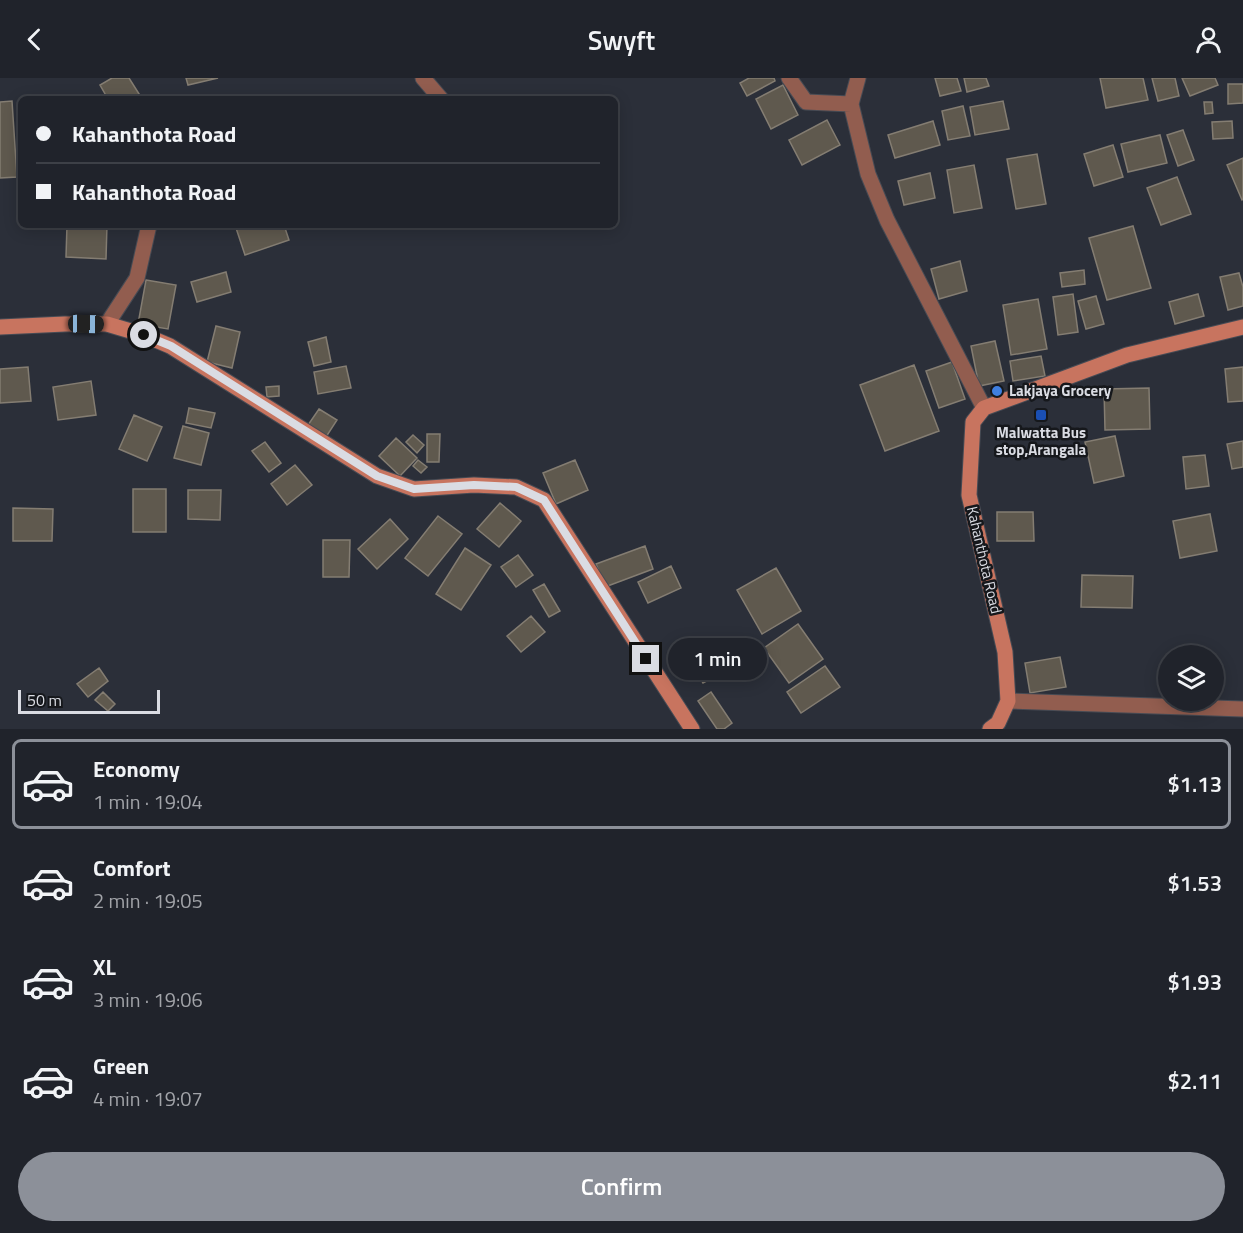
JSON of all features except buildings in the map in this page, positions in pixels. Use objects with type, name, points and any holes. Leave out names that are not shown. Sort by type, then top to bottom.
[{"type":"main road","points":[[0,327],[107,324],[144,335],[171,346],[377,476],[414,489],[474,485],[516,487],[544,500],[692,729]]},
{"type":"main road","points":[[984,408],[1127,355],[1243,327]]},
{"type":"main road","name":"Kahanthota Road","points":[[984,408],[973,422],[969,495],[1005,652],[1008,701]]},
{"type":"main road","points":[[990,729],[998,723],[1008,701]]},
{"type":"street","points":[[423,78],[438,96]]},
{"type":"street","points":[[789,78],[806,102],[851,104]]},
{"type":"street","points":[[858,78],[851,104],[868,174],[887,220],[984,408]]},
{"type":"street","points":[[107,324],[137,278],[148,228]]},
{"type":"street","points":[[1008,701],[1243,710]]},
{"type":"place","name":"Lakjaya Grocery","points":[[997,391]]},
{"type":"place","name":"Malwatta Bus stop,Arangala","points":[[1041,415]]},
{"type":"route","points":[[144,335],[171,346],[377,476],[414,489],[474,485],[516,487],[544,500],[646,659]]}]
